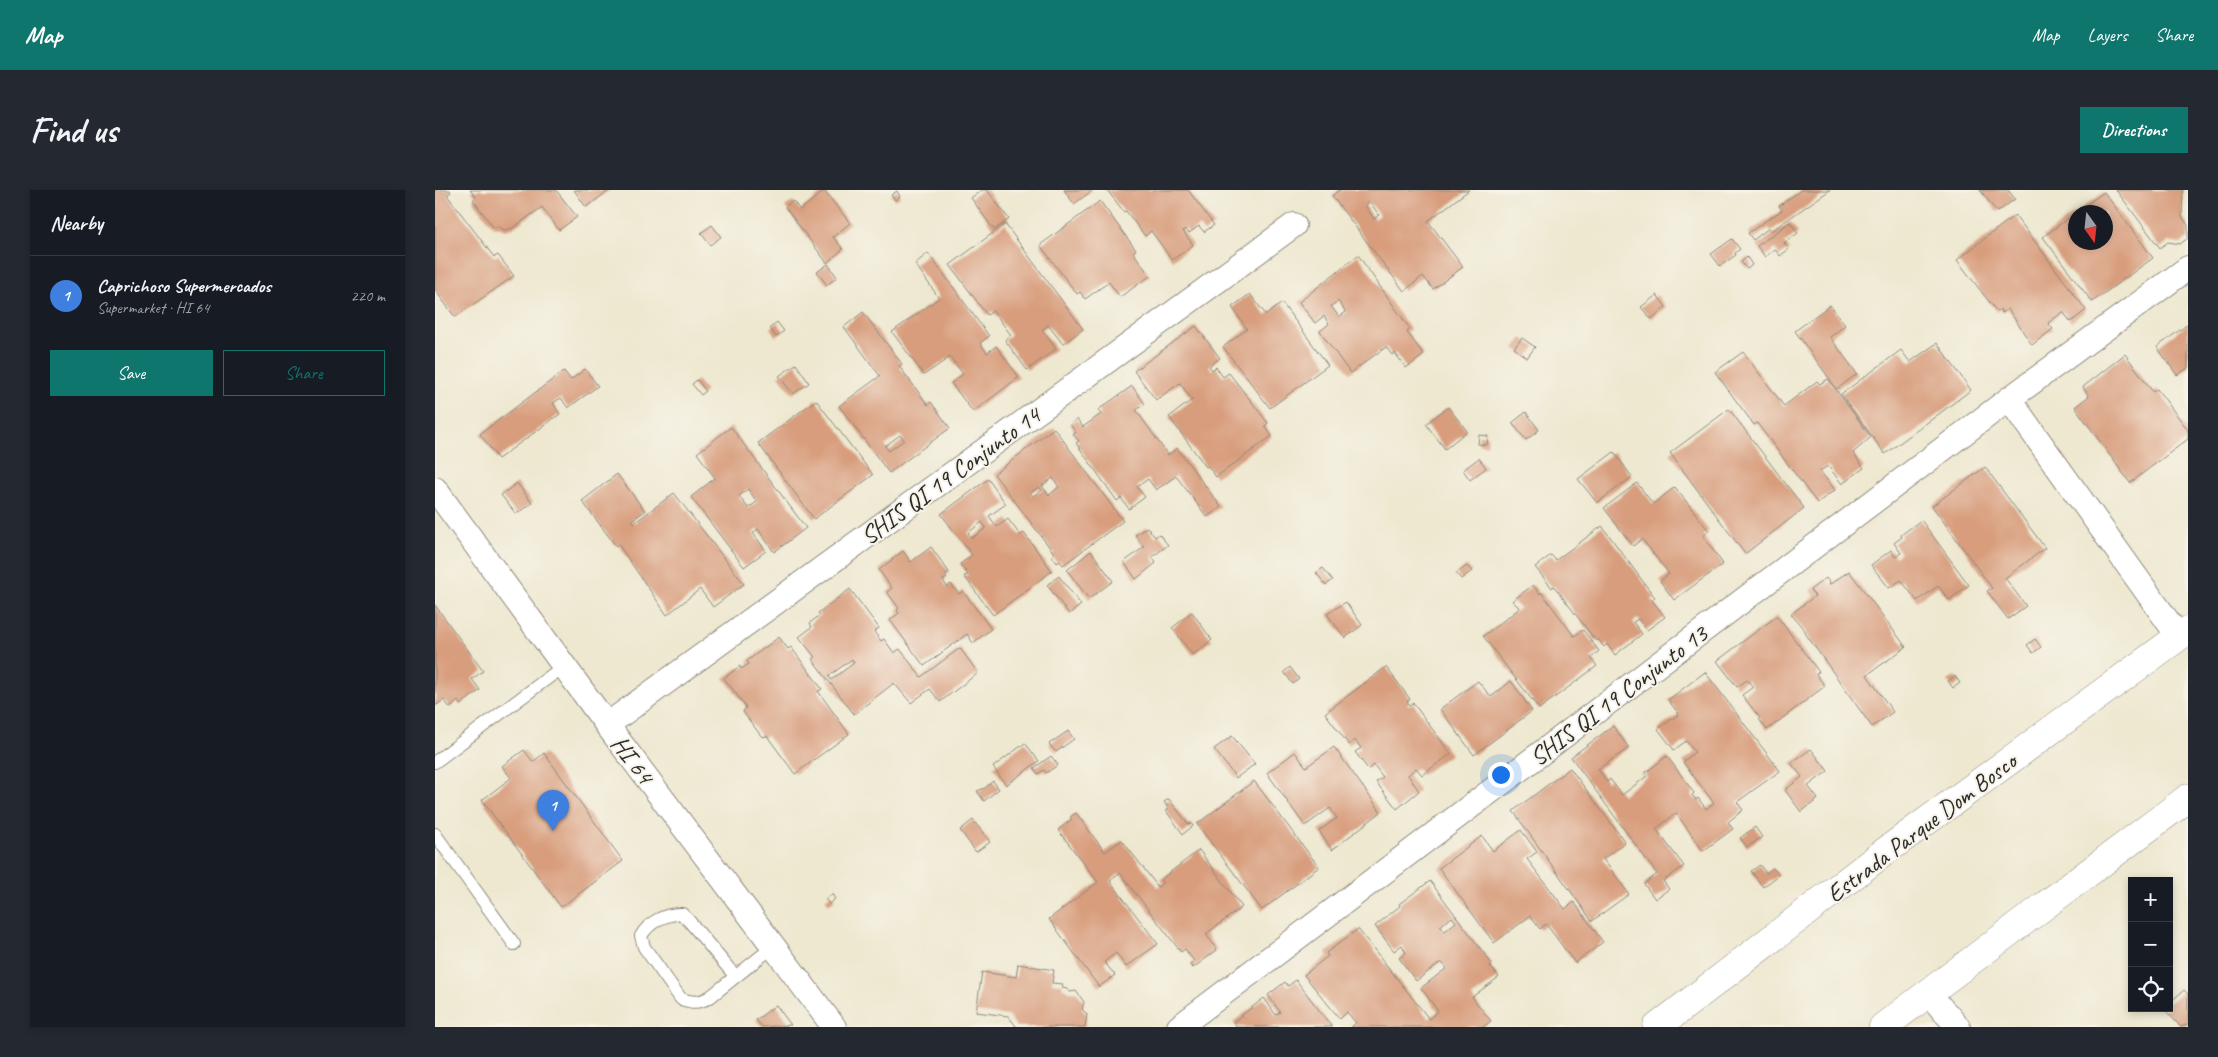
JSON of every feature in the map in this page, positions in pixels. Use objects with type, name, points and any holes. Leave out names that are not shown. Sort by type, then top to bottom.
[{"type":"main road","name":"Estrada Parque Dom Bosco","points":[[1657,1027],[1681,1016],[1883,853],[2184,633]]},
{"type":"main road","points":[[1883,1027],[2188,798]]},
{"type":"street","name":"SHIS QI 19 Conjunto 14","points":[[607,726],[1294,225]]},
{"type":"street","name":"SHIS QI 19 Conjunto 13","points":[[1179,1027],[2009,399],[2188,268]]},
{"type":"street","points":[[2009,399],[2184,633]]},
{"type":"street","name":"HI 64","points":[[435,489],[607,726],[834,1027]]},
{"type":"street","points":[[1928,993],[1958,1027]]},
{"type":"lane","points":[[435,762],[564,666]]},
{"type":"lane","points":[[435,834],[514,944]]},
{"type":"lane","points":[[735,976],[691,922],[682,914],[665,915],[645,929],[641,936],[644,947],[681,999],[700,1002],[710,997],[774,946]]},
{"type":"building","points":[[435,190],[450,190],[451,192],[447,195],[494,257],[498,255],[514,276],[455,317],[435,290]]},
{"type":"building","points":[[470,190],[556,190],[577,217],[559,230],[542,207],[513,228],[505,230],[496,226],[494,228],[473,200],[476,197]]},
{"type":"building","points":[[574,190],[610,190],[586,207]]},
{"type":"building","points":[[982,190],[987,190],[1009,219],[994,230],[971,198]]},
{"type":"building","points":[[1064,190],[1093,190],[1074,204]]},
{"type":"building","points":[[1107,190],[1188,190],[1214,225],[1204,232],[1199,226],[1189,233],[1185,229],[1183,231],[1193,245],[1172,260],[1151,231],[1145,236]]},
{"type":"building","points":[[1339,190],[1469,190],[1428,221],[1463,267],[1433,289],[1423,276],[1404,291],[1332,196]],"holes":[[[1370,202],[1379,215],[1374,219],[1365,205]]]},
{"type":"building","points":[[1801,190],[1830,190],[1771,231],[1769,228],[1753,240],[1748,233],[1782,210],[1779,206]]},
{"type":"building","points":[[1980,190],[2008,190],[2015,199],[1997,212]]},
{"type":"building","points":[[2116,190],[2183,190],[2182,217],[2188,225],[2188,238],[2180,244],[2168,242],[2160,248]]},
{"type":"building","points":[[824,191],[850,223],[833,237],[843,249],[827,263],[785,207],[793,201],[800,210]]},
{"type":"building","points":[[897,191],[900,197],[895,200],[891,195]]},
{"type":"building","points":[[2104,192],[2153,258],[2092,302],[2043,237],[2068,218],[2068,250],[2113,250],[2113,205],[2086,205]]},
{"type":"building","points":[[1100,201],[1136,250],[1133,252],[1150,276],[1120,297],[1109,282],[1085,299],[1080,292],[1077,294],[1040,245]]},
{"type":"building","points":[[2015,215],[2086,310],[2071,322],[2063,312],[2048,323],[2053,329],[2032,345],[2008,309],[2002,313],[2000,309],[1997,312],[1957,260]]},
{"type":"building","points":[[1790,222],[1798,233],[1784,243],[1789,249],[1780,256],[1775,249],[1765,257],[1757,246]]},
{"type":"building","points":[[1005,224],[1083,329],[1063,344],[1048,325],[1042,330],[1056,349],[1027,370],[1005,340],[1011,335],[993,311],[987,315],[950,265]]},
{"type":"building","points":[[712,225],[721,237],[710,245],[701,233]]},
{"type":"building","points":[[1732,239],[1740,249],[1735,253],[1736,255],[1720,266],[1711,254]]},
{"type":"building","points":[[928,253],[989,336],[980,343],[987,353],[996,346],[1019,377],[973,412],[951,383],[963,374],[950,357],[924,375],[892,332],[939,298],[915,264]]},
{"type":"building","points":[[1358,255],[1410,329],[1407,332],[1424,355],[1406,368],[1395,353],[1392,355],[1386,347],[1350,373],[1320,331],[1329,324],[1324,316],[1315,323],[1299,302]],"holes":[[[1338,301],[1346,312],[1339,317],[1331,306]]]},
{"type":"building","points":[[1747,257],[1752,265],[1747,269],[1741,262]]},
{"type":"building","points":[[828,264],[837,277],[827,285],[817,272]]},
{"type":"building","points":[[1250,294],[1266,315],[1282,303],[1328,365],[1270,408],[1223,347],[1247,329],[1232,307]]},
{"type":"building","points":[[1657,295],[1666,307],[1651,319],[1641,307]]},
{"type":"building","points":[[1830,305],[1845,325],[1830,337],[1857,374],[1837,389],[1795,331]]},
{"type":"building","points":[[863,312],[902,364],[899,366],[928,405],[931,402],[950,428],[889,473],[839,406],[880,376],[844,327]],"holes":[[[900,435],[904,440],[889,451],[885,446]]]},
{"type":"building","points":[[777,322],[784,331],[776,337],[770,328]]},
{"type":"building","points":[[2188,324],[2188,368],[2177,375],[2157,347]]},
{"type":"building","points":[[1196,326],[1220,358],[1209,366],[1212,370],[1216,367],[1223,377],[1229,373],[1268,423],[1265,426],[1272,436],[1216,477],[1208,466],[1206,467],[1169,417],[1192,400],[1180,383],[1156,400],[1134,371]]},
{"type":"building","points":[[1522,338],[1535,347],[1527,358],[1514,348]]},
{"type":"building","points":[[1937,343],[1971,390],[1885,454],[1841,394],[1901,350],[1910,362]]},
{"type":"building","points":[[1743,352],[1784,406],[1817,381],[1820,384],[1828,379],[1871,437],[1853,453],[1864,468],[1842,484],[1828,466],[1820,471],[1835,490],[1817,503],[1757,423],[1754,425],[1715,372]]},
{"type":"building","points":[[2125,354],[2153,392],[2157,389],[2188,430],[2188,439],[2130,483],[2075,407],[2089,396],[2083,387]]},
{"type":"building","points":[[796,364],[809,383],[793,394],[779,376]]},
{"type":"building","points":[[585,369],[598,386],[568,408],[561,398],[553,403],[560,414],[498,459],[480,434],[564,371],[571,380]]},
{"type":"building","points":[[697,380],[706,391],[701,395],[692,384]]},
{"type":"building","points":[[1132,386],[1145,404],[1136,410],[1168,455],[1177,448],[1221,507],[1207,517],[1176,476],[1156,490],[1148,479],[1137,487],[1145,497],[1129,509],[1121,498],[1117,501],[1076,443],[1079,441],[1073,434],[1076,433],[1070,424],[1077,419],[1083,427],[1101,414],[1098,410]]},
{"type":"building","points":[[816,400],[873,475],[814,519],[758,443]]},
{"type":"building","points":[[1448,407],[1467,431],[1445,449],[1426,424]]},
{"type":"building","points":[[1729,409],[1804,508],[1745,554],[1670,453]]},
{"type":"building","points":[[1526,412],[1539,430],[1526,440],[1512,423]]},
{"type":"building","points":[[731,427],[806,528],[774,552],[758,529],[753,533],[766,551],[744,567],[691,497],[715,478],[697,453]],"holes":[[[748,489],[757,502],[748,508],[739,496]]]},
{"type":"building","points":[[1054,428],[1123,521],[1063,565],[1060,561],[1057,563],[1052,556],[1054,553],[994,474]],"holes":[[[1053,478],[1059,487],[1049,495],[1042,486]],[[1039,487],[1042,490],[1033,496],[1030,493]]]},
{"type":"building","points":[[1479,435],[1488,436],[1487,445],[1478,444]]},
{"type":"building","points":[[1614,452],[1632,477],[1597,503],[1578,479]]},
{"type":"building","points":[[1479,458],[1486,468],[1470,480],[1463,470]]},
{"type":"building","points":[[1985,467],[2045,548],[2005,578],[2026,606],[2008,619],[1987,591],[1992,588],[1932,506]]},
{"type":"building","points":[[617,474],[645,511],[632,520],[634,523],[674,493],[744,584],[713,607],[700,589],[667,615],[618,544],[616,546],[582,501]]},
{"type":"building","points":[[988,479],[1006,504],[989,516],[997,527],[1008,519],[1020,535],[1024,533],[1052,571],[993,615],[964,576],[968,575],[960,564],[972,555],[941,514]],"holes":[[[982,522],[986,528],[972,538],[968,533]]]},
{"type":"building","points":[[517,483],[532,503],[516,514],[501,495]]},
{"type":"building","points":[[1637,483],[1653,504],[1675,487],[1709,531],[1703,536],[1723,564],[1674,600],[1660,581],[1669,574],[1642,539],[1633,546],[1604,508]]},
{"type":"building","points":[[1921,520],[1969,585],[1949,600],[1938,586],[1917,601],[1901,580],[1889,588],[1871,565],[1891,550],[1895,557],[1901,553],[1894,543],[1902,537],[1901,535]]},
{"type":"building","points":[[1602,526],[1655,597],[1652,600],[1665,617],[1647,630],[1638,619],[1633,622],[1642,634],[1615,655],[1607,644],[1604,647],[1598,639],[1596,641],[1554,586],[1552,588],[1535,567],[1551,555],[1556,560]]},
{"type":"building","points":[[1147,527],[1155,537],[1159,534],[1168,545],[1152,557],[1156,563],[1136,579],[1124,562],[1144,547],[1135,535]]},
{"type":"building","points":[[931,547],[949,572],[945,575],[947,578],[943,580],[947,587],[951,584],[959,594],[963,591],[991,629],[973,643],[967,634],[924,666],[890,620],[899,613],[897,610],[899,608],[887,592],[892,588],[879,570],[903,551],[911,562]]},
{"type":"building","points":[[1091,551],[1113,581],[1089,599],[1067,570]]},
{"type":"building","points":[[1467,566],[1472,571],[1461,579],[1456,573]]},
{"type":"building","points":[[1323,568],[1333,580],[1326,585],[1316,573]]},
{"type":"building","points":[[1849,571],[1906,647],[1867,675],[1893,712],[1872,727],[1806,632],[1791,614],[1815,596],[1810,590],[1826,578],[1830,583],[1829,585]]},
{"type":"building","points":[[1059,576],[1081,605],[1069,614],[1047,585]]},
{"type":"building","points":[[1533,585],[1540,594],[1541,592],[1574,636],[1583,630],[1599,651],[1591,658],[1597,666],[1539,709],[1483,636],[1520,608],[1512,601]]},
{"type":"building","points":[[850,589],[879,628],[874,632],[881,641],[884,639],[894,653],[900,649],[921,677],[960,648],[978,673],[940,702],[930,689],[911,703],[894,683],[854,714],[812,659],[815,657],[799,637],[812,627],[810,623],[820,615],[818,613]],"holes":[[[852,659],[854,663],[831,680],[829,676]]]},
{"type":"building","points":[[1346,602],[1362,625],[1345,638],[1327,614]]},
{"type":"building","points":[[435,605],[483,671],[472,679],[480,690],[460,705],[458,701],[450,708],[444,700],[435,706]]},
{"type":"building","points":[[1192,612],[1212,640],[1193,655],[1172,628]]},
{"type":"building","points":[[1777,616],[1819,672],[1816,674],[1825,686],[1767,730],[1742,695],[1753,687],[1747,680],[1737,687],[1717,661]]},
{"type":"building","points":[[779,637],[788,649],[791,647],[822,689],[818,691],[849,734],[795,774],[767,736],[762,737],[743,712],[746,707],[724,678],[740,666],[741,669],[749,664],[747,661]]},
{"type":"building","points":[[2035,639],[2041,647],[2033,653],[2027,645]]},
{"type":"building","points":[[1290,667],[1299,679],[1293,684],[1284,672]]},
{"type":"building","points":[[1386,667],[1410,699],[1407,702],[1409,706],[1413,703],[1451,754],[1422,775],[1416,768],[1408,775],[1419,791],[1397,809],[1376,782],[1383,777],[1374,765],[1368,769],[1355,752],[1361,748],[1355,740],[1349,745],[1325,713]]},
{"type":"building","points":[[1705,672],[1780,771],[1737,802],[1743,810],[1728,822],[1733,829],[1703,851],[1676,813],[1656,829],[1684,866],[1663,881],[1669,889],[1655,899],[1644,884],[1657,874],[1571,757],[1613,726],[1629,748],[1598,769],[1607,782],[1610,779],[1622,795],[1647,776],[1645,773],[1667,756],[1694,793],[1692,795],[1696,800],[1698,798],[1706,809],[1714,803],[1683,762],[1695,752],[1686,741],[1674,750],[1658,729],[1679,714],[1668,700]]},
{"type":"building","points":[[1955,676],[1960,683],[1953,688],[1948,681]]},
{"type":"building","points":[[1478,681],[1491,697],[1511,681],[1532,711],[1474,755],[1440,709]]},
{"type":"building","points":[[1068,731],[1074,739],[1056,752],[1049,744]]},
{"type":"building","points":[[1232,736],[1255,764],[1236,778],[1214,749]]},
{"type":"building","points":[[1025,743],[1039,761],[1006,785],[993,767]]},
{"type":"building","points":[[1334,747],[1381,812],[1332,850],[1319,831],[1337,818],[1330,808],[1305,826],[1267,773],[1295,752],[1306,767]]},
{"type":"building","points":[[1811,749],[1828,771],[1808,786],[1818,799],[1801,812],[1785,790],[1802,777],[1791,763]]},
{"type":"building","points":[[524,750],[533,762],[544,753],[623,861],[561,907],[482,800],[511,778],[502,766]]},
{"type":"building","points":[[1051,756],[1058,765],[1046,773],[1044,770],[1038,774],[1034,768]]},
{"type":"building","points":[[1570,768],[1625,842],[1603,859],[1629,894],[1592,921],[1513,811]]},
{"type":"building","points":[[993,781],[999,789],[984,801],[977,791],[985,788]]},
{"type":"building","points":[[1254,781],[1319,867],[1262,910],[1197,824]]},
{"type":"building","points":[[1169,799],[1189,825],[1191,823],[1193,826],[1183,834],[1166,811],[1169,809],[1164,802]]},
{"type":"building","points":[[1076,813],[1105,852],[1122,840],[1158,887],[1163,883],[1160,880],[1199,850],[1242,907],[1206,934],[1217,950],[1193,968],[1190,965],[1194,961],[1185,949],[1181,952],[1120,873],[1110,881],[1158,944],[1126,967],[1116,953],[1104,962],[1115,975],[1099,987],[1049,919],[1098,882],[1058,830],[1072,819],[1070,817]]},
{"type":"building","points":[[973,820],[990,842],[976,852],[960,830]]},
{"type":"building","points":[[1755,827],[1762,837],[1747,847],[1740,838]]},
{"type":"building","points":[[1521,830],[1537,852],[1527,859],[1565,909],[1574,902],[1603,942],[1575,963],[1546,924],[1540,929],[1530,916],[1494,943],[1439,868],[1482,836],[1493,851]]},
{"type":"building","points":[[1760,865],[1766,873],[1773,868],[1779,875],[1763,887],[1751,871]]},
{"type":"building","points":[[1430,881],[1492,964],[1490,966],[1499,977],[1472,997],[1491,1021],[1483,1027],[1351,1027],[1356,1023],[1347,1012],[1340,1019],[1304,975],[1328,956],[1326,953],[1358,929],[1429,1019],[1438,1011],[1421,988],[1447,968],[1441,962],[1416,981],[1399,958],[1406,953],[1402,945],[1394,951],[1375,926],[1400,906],[1399,904]],"holes":[[[1452,917],[1456,922],[1445,931],[1440,926]]]},
{"type":"building","points":[[832,894],[835,899],[829,904],[825,899]]},
{"type":"building","points":[[1018,964],[1054,970],[1052,983],[1063,984],[1062,988],[1070,992],[1076,991],[1084,1002],[1082,1009],[1087,1014],[1085,1027],[1014,1027],[1016,1026],[1008,1016],[976,1012],[982,972],[1016,977]]},
{"type":"building","points":[[1296,980],[1332,1027],[1237,1027],[1233,1022],[1264,998],[1276,1015],[1280,1012],[1268,995],[1285,982],[1288,986]]},
{"type":"building","points":[[2184,990],[2188,994],[2188,1024],[2181,1027],[2167,1012],[2173,1012],[2173,1000]]},
{"type":"building","points":[[776,1005],[791,1025],[762,1027],[756,1020]]},
{"type":"place","name":"Caprichoso Supermercados","points":[[553,831]]}]
